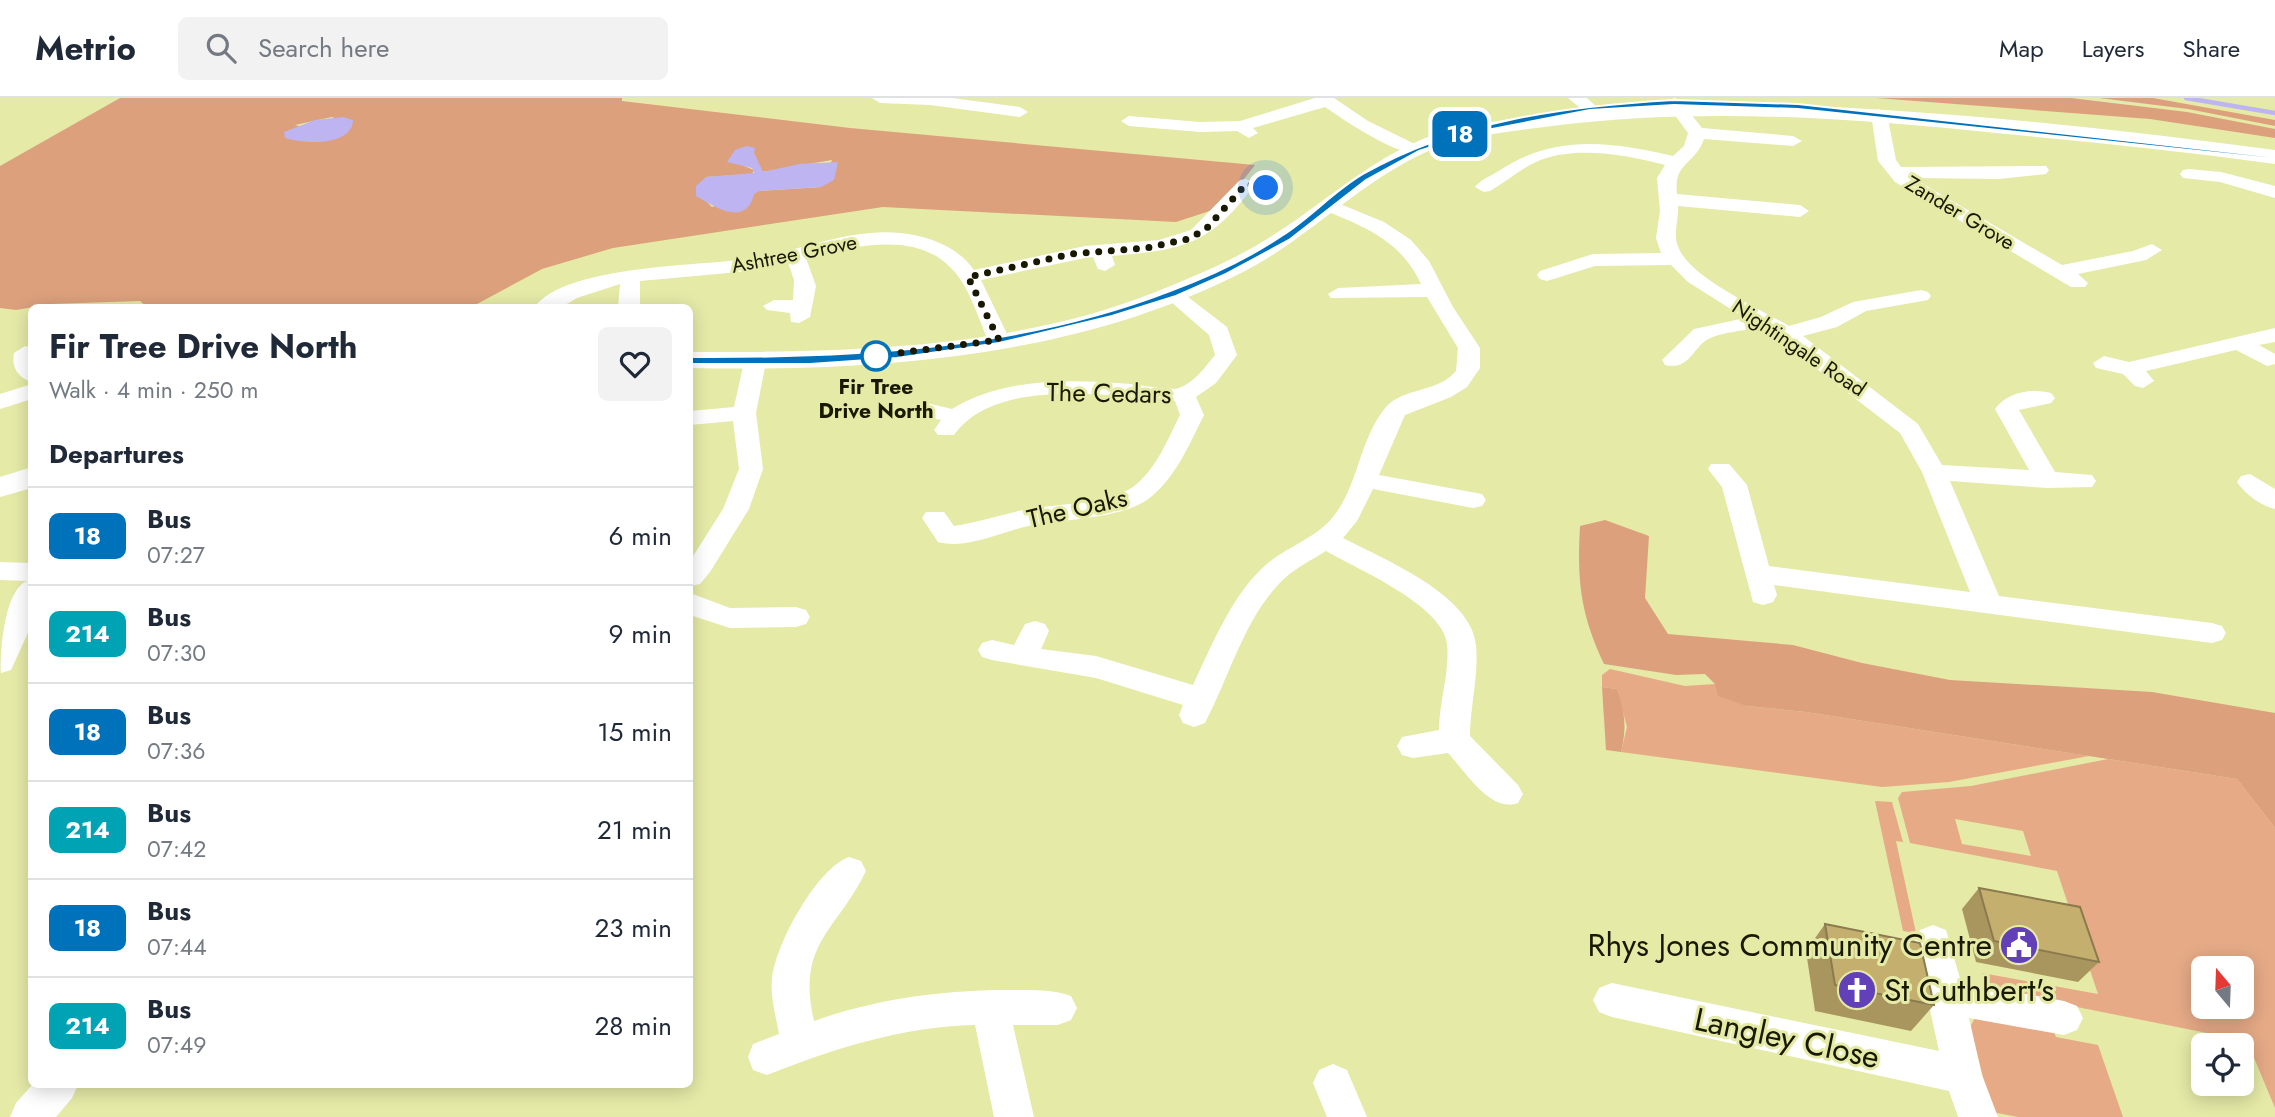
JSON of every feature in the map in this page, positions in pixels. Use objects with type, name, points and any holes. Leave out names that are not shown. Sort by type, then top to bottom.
[{"type":"street","points":[[878,100],[930,100],[1013,107]]},
{"type":"street","points":[[1126,117],[1245,130],[1324,100],[1362,125],[1416,149]]},
{"type":"street","points":[[693,360],[755,362],[871,357],[999,340],[1059,327],[1172,294],[1223,272],[1286,238],[1363,178],[1416,149],[1480,129],[1583,103],[1794,106],[2275,157]]},
{"type":"street","points":[[1674,103],[1697,133],[1795,141]]},
{"type":"street","name":"Zander Grove","points":[[1879,114],[1887,161],[1909,184],[2078,283]]},
{"type":"street","points":[[1544,276],[1593,260],[1675,259],[1667,245],[1669,211],[1666,178],[1676,162],[1692,148],[1697,133]]},
{"type":"street","points":[[1483,188],[1530,158],[1550,153],[1611,150],[1676,162]]},
{"type":"street","points":[[1895,172],[1999,174],[2043,170]]},
{"type":"street","points":[[2186,178],[2221,177],[2275,192]]},
{"type":"street","points":[[968,277],[1071,254],[1103,258],[1161,246],[1198,234],[1254,183]]},
{"type":"street","points":[[1667,199],[1802,212]]},
{"type":"street","points":[[992,650],[1028,644],[1198,707],[1255,596],[1268,578],[1297,555],[1326,540],[1346,518],[1396,410],[1451,388],[1467,372],[1471,363],[1468,346],[1447,316],[1426,266],[1403,243],[1373,224],[1328,205]]},
{"type":"street","name":"Ashtree Grove","points":[[543,304],[578,288],[667,270],[748,265],[855,242],[903,241],[947,254],[968,277],[999,340]]},
{"type":"street","points":[[2058,272],[2139,257],[2153,249]]},
{"type":"street","points":[[774,306],[801,312],[805,277],[795,255]]},
{"type":"street","name":"Nightingale Road","points":[[1675,259],[1708,287],[1786,334],[1896,416],[1920,444],[1934,472],[1989,604]]},
{"type":"street","points":[[629,304],[630,277]]},
{"type":"street","points":[[1334,293],[1435,290]]},
{"type":"street","points":[[1172,294],[1219,332],[1226,355],[1208,378],[1184,395]]},
{"type":"street","points":[[1786,334],[1829,322],[1860,306],[1925,296]]},
{"type":"street","points":[[1671,360],[1687,354],[1698,336],[1764,320]]},
{"type":"street","points":[[2104,363],[2137,375],[2152,361],[2275,335]]},
{"type":"street","points":[[2239,343],[2267,359]]},
{"type":"street","points":[[22,352],[22,362],[28,370]]},
{"type":"street","points":[[693,574],[736,509],[751,469],[744,413],[755,362]]},
{"type":"street","name":"The Cedars","points":[[927,410],[951,424],[979,402],[1049,388],[1184,395]]},
{"type":"street","points":[[0,402],[28,392]]},
{"type":"street","name":"The Oaks","points":[[935,518],[947,536],[992,529],[1026,518],[1118,503],[1142,492],[1168,462],[1186,429],[1192,415],[1184,395]]},
{"type":"street","points":[[2044,397],[2016,401],[2007,408],[2047,480]]},
{"type":"street","points":[[693,418],[744,413]]},
{"type":"street","points":[[1717,467],[1734,485],[1760,585],[1989,604],[2211,632]]},
{"type":"street","points":[[1934,472],[2084,481]]},
{"type":"street","points":[[0,487],[28,478]]},
{"type":"street","points":[[1364,480],[1473,500]]},
{"type":"street","points":[[1326,540],[1432,601],[1454,622],[1461,636],[1463,652],[1456,698],[1455,740],[1507,794]]},
{"type":"street","points":[[0,571],[28,572]]},
{"type":"street","points":[[13,652],[28,602]]},
{"type":"street","points":[[693,605],[714,616],[730,620],[783,609]]},
{"type":"street","points":[[1413,746],[1455,740]]},
{"type":"street","points":[[831,884],[793,958],[784,1050],[910,1013],[990,1006],[1058,1008]]},
{"type":"street","points":[[1933,941],[1948,997],[1962,1075],[1978,1117]]},
{"type":"street","points":[[1948,997],[2064,1018]]},
{"type":"street","name":"Langley Close","points":[[1612,1000],[1962,1075]]},
{"type":"street","points":[[990,1006],[1014,1117]]},
{"type":"street","points":[[30,1117],[55,1088]]},
{"type":"shaded area","points":[[120,98],[622,98],[622,101],[850,128],[1255,165],[1222,207],[1176,222],[883,207],[613,248],[542,269],[477,304],[143,304],[140,301],[28,304],[28,308],[16,310],[0,308],[0,166]],"holes":[[[332,117],[352,126],[343,136],[295,125]],[[754,153],[762,172],[832,160],[821,187],[759,191],[712,207],[707,202],[706,177],[752,174],[754,170],[744,166]]]},
{"type":"shaded area","points":[[1876,98],[2071,98],[2187,112],[2275,129],[2275,138],[2150,119]]},
{"type":"shaded area","points":[[2099,98],[2153,98],[2275,120],[2275,126],[2188,109]]},
{"type":"shaded area","points":[[343,117],[353,120],[351,129],[336,139],[303,142],[285,138],[284,132],[315,120]]},
{"type":"shaded area","points":[[747,146],[755,148],[754,153],[763,172],[799,164],[838,162],[834,180],[821,187],[759,191],[744,210],[737,212],[721,209],[696,196],[696,186],[706,177],[754,173],[752,168],[727,162],[735,150]]},
{"type":"shaded area","points":[[1605,520],[1649,536],[1645,598],[1668,634],[1793,645],[1862,663],[1950,680],[2152,692],[2275,713],[2275,828],[2237,779],[1806,712],[1747,706],[1718,696],[1715,684],[1705,674],[1676,675],[1604,664],[1585,612],[1580,580],[1579,545],[1580,526]]},
{"type":"shaded area","points":[[1610,669],[1685,686],[1715,684],[1747,706],[1806,712],[2089,756],[1949,782],[1882,787],[1621,752],[1627,727],[1617,689],[1602,687],[1602,675]]},
{"type":"shaded area","points":[[1602,687],[1617,689],[1620,697],[1624,728],[1621,752],[1606,750]]},
{"type":"shaded area","points":[[2108,759],[2237,779],[2275,828],[2275,1108],[2254,1058],[2254,1033],[2207,1033],[1987,989],[1982,973],[2098,994],[2057,871],[1910,843],[1898,798],[1902,792],[1971,786]],"holes":[[[1955,819],[2023,831],[2031,856],[1962,844]]]},
{"type":"shaded area","points":[[1875,801],[1892,802],[1903,842],[1896,841],[1916,933],[1903,931]]},
{"type":"shaded area","points":[[1976,1016],[2051,1024],[2056,1037],[2098,1045],[2123,1117],[2018,1117],[1992,1112],[1970,1027]]},
{"type":"building","points":[[1979,888],[2080,907],[2099,962],[1994,941]]},
{"type":"building","points":[[1825,924],[1920,943],[1934,1005],[1835,985]]},
{"type":"waterway","points":[[2186,98],[2275,113]]},
{"type":"bus line","name":"18","points":[[693,361],[810,361],[897,354],[999,340],[1109,314],[1172,294],[1223,272],[1286,238],[1363,178],[1416,149],[1447,137],[1480,129],[1590,107],[1674,103],[1798,106],[2275,157]]},
{"type":"place","name":"Fir Tree Drive North","points":[[876,356]]},
{"type":"place","name":"Rhys Jones Community Centre","points":[[2019,945]]},
{"type":"place","name":"St Cuthbert's","points":[[1857,990]]},
{"type":"route","points":[[876,356],[999,340],[968,277],[1071,254],[1146,248],[1188,239],[1206,229],[1246,184],[1266,188]]}]
